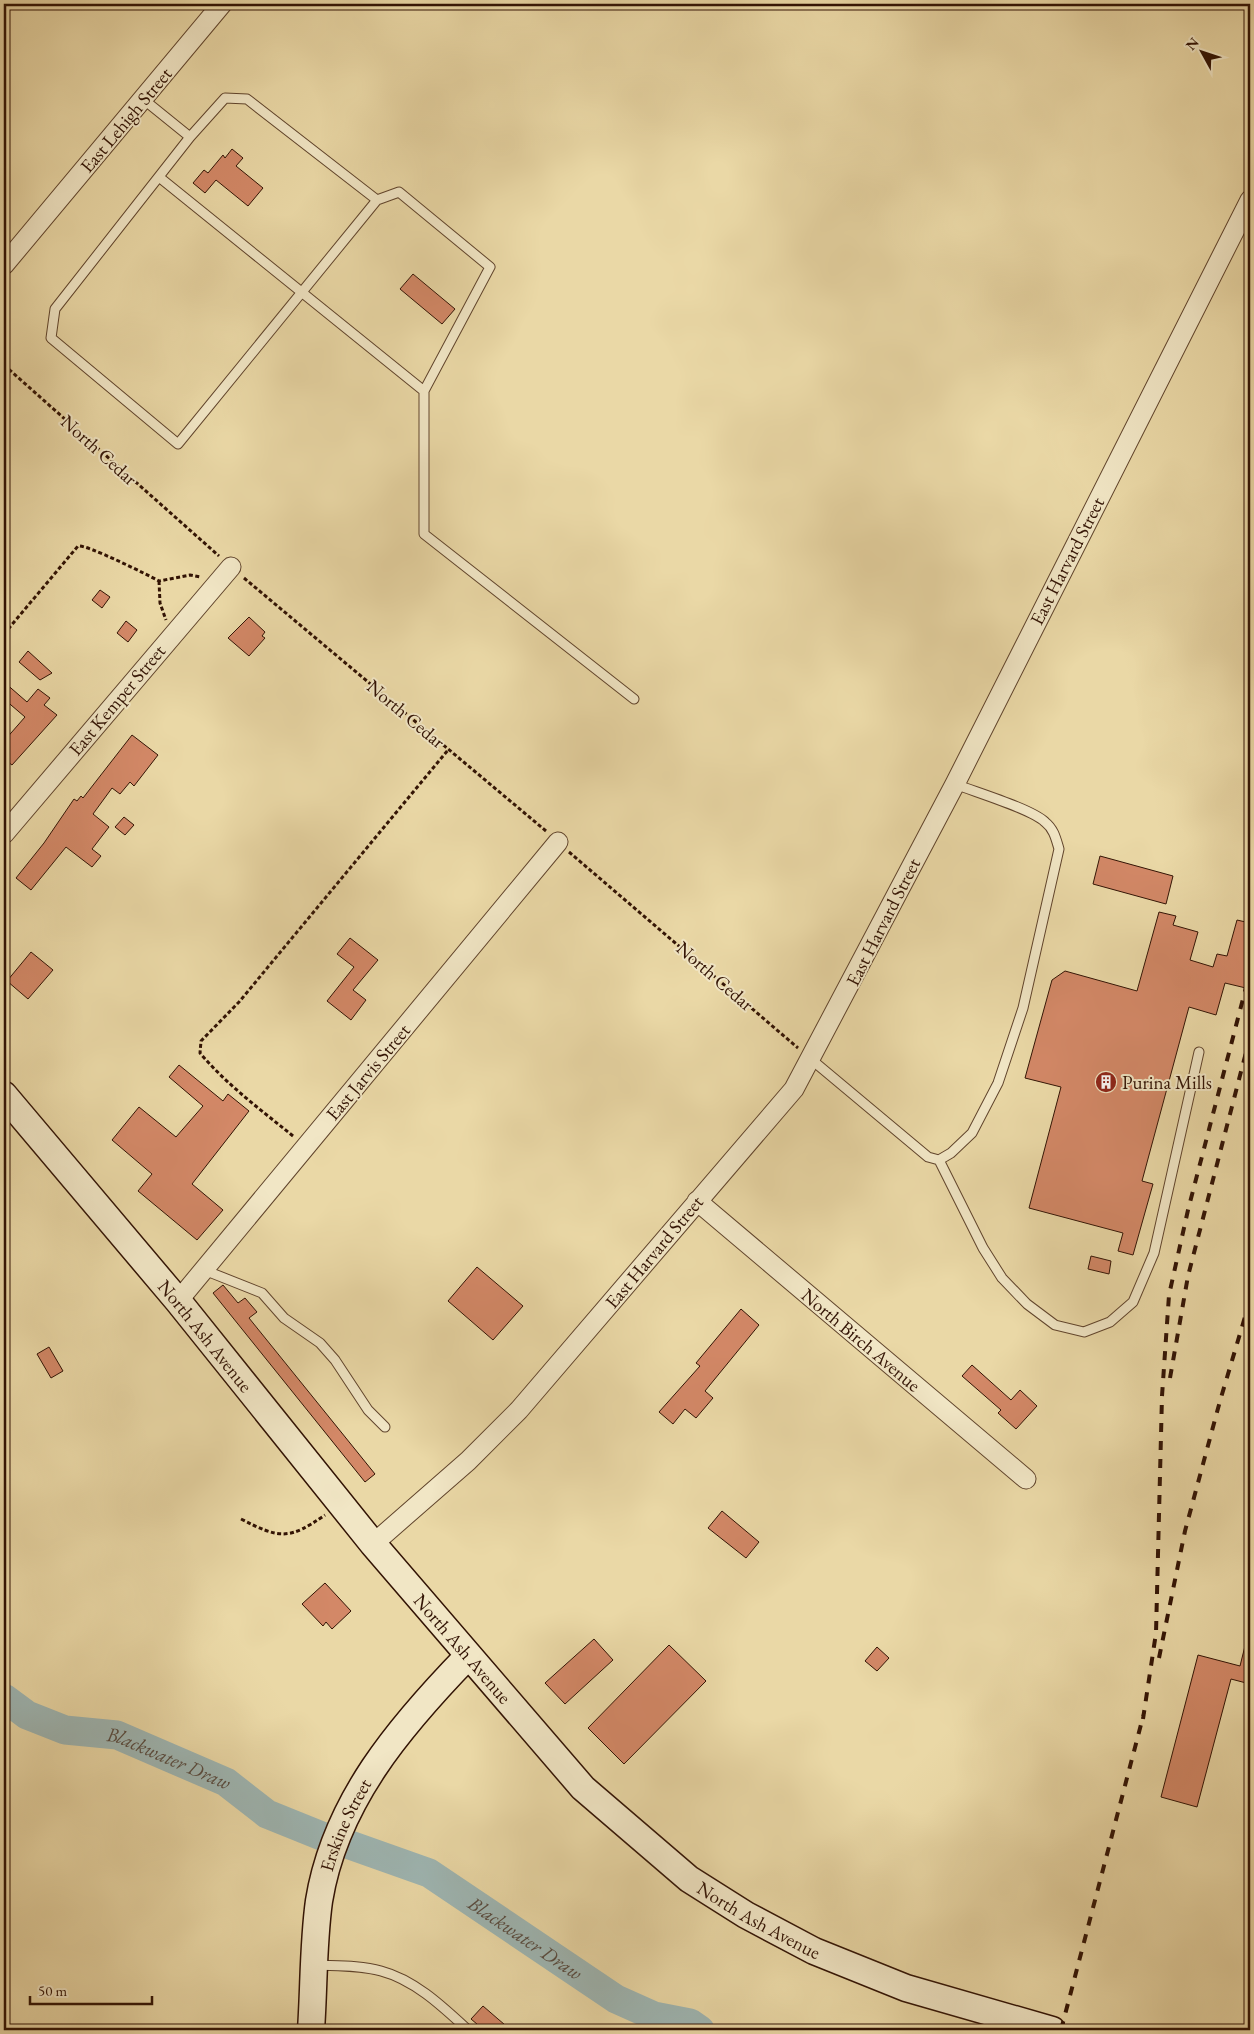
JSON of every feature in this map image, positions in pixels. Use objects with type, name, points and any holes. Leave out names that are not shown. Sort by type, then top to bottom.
[{"type":"street","name":"East Lehigh Street","points":[[4,265],[222,4]]},
{"type":"street","name":"East Harvard Street","points":[[373,1544],[468,1460],[520,1410],[794,1090],[812,1060],[955,784],[1250,200]]},
{"type":"street","name":"East Kemper Street","points":[[4,834],[231,567]]},
{"type":"street","name":"East Jarvis Street","points":[[178,1301],[558,842]]},
{"type":"street","name":"North Ash Avenue","points":[[4,1095],[178,1301],[373,1544],[583,1788],[689,1879],[772,1929],[860,1970],[945,2001],[1052,2030]]},
{"type":"street","name":"North Birch Avenue","points":[[697,1201],[1026,1479]]},
{"type":"street","name":"Erskine Street","points":[[312,2030],[319,1902],[326,1869],[338,1835],[358,1793],[403,1726],[468,1656]]},
{"type":"lane","points":[[377,200],[247,100],[226,98],[190,137],[55,309],[51,338],[178,444],[377,200],[399,192],[490,268],[424,392],[424,534],[634,699]]},
{"type":"lane","points":[[143,99],[190,137]]},
{"type":"lane","points":[[159,177],[424,392]]},
{"type":"lane","points":[[812,1060],[928,1157],[939,1160],[951,1153],[972,1133],[998,1083],[1023,1008],[1059,850],[1056,836],[1045,821],[1032,813],[955,784]]},
{"type":"lane","points":[[939,1160],[983,1248],[1002,1278],[1027,1304],[1055,1325],[1084,1332],[1110,1322],[1133,1302],[1154,1253],[1199,1052]]},
{"type":"lane","points":[[204,1270],[262,1293],[284,1318],[320,1343],[335,1360],[368,1410],[385,1427]]},
{"type":"lane","points":[[315,1965],[357,1967],[382,1971],[413,1986],[442,2007],[468,2030]]},
{"type":"path","name":"North Cedar","points":[[4,365],[231,567],[558,842],[812,1060]]},
{"type":"path","points":[[4,634],[78,546],[88,546],[159,581],[190,575],[200,576],[215,586]]},
{"type":"path","points":[[159,581],[160,603],[172,636]]},
{"type":"path","points":[[306,1146],[240,1093],[209,1063],[200,1053],[201,1041],[239,1002],[448,750]]},
{"type":"path","points":[[241,1519],[264,1531],[287,1533],[301,1531],[342,1504]]},
{"type":"building","points":[[232,149],[243,158],[236,166],[263,188],[248,206],[216,180],[205,193],[193,183],[204,170],[208,173],[223,155],[225,158]]},
{"type":"building","points":[[413,274],[455,309],[442,324],[400,289]]},
{"type":"building","points":[[100,590],[110,597],[102,608],[92,600]]},
{"type":"building","points":[[249,617],[265,632],[262,636],[265,638],[249,656],[228,638]]},
{"type":"building","points":[[126,621],[137,630],[128,642],[117,633]]},
{"type":"building","points":[[28,651],[52,673],[40,680],[19,662]]},
{"type":"building","points":[[4,682],[27,702],[38,689],[50,698],[44,705],[57,715],[12,765],[4,759],[4,741],[25,717],[4,699]]},
{"type":"building","points":[[132,735],[158,755],[134,786],[130,782],[120,794],[112,788],[93,814],[109,827],[92,849],[101,856],[92,867],[66,847],[31,890],[16,878],[44,843],[74,799],[77,801],[81,796],[83,798]]},
{"type":"building","points":[[124,817],[134,825],[125,835],[115,827]]},
{"type":"building","points":[[1100,856],[1173,876],[1166,904],[1093,884]]},
{"type":"building","name":"Purina Mills","points":[[1159,912],[1176,916],[1173,925],[1198,932],[1190,960],[1213,967],[1217,954],[1227,956],[1237,920],[1250,923],[1250,989],[1225,983],[1216,1015],[1189,1007],[1142,1181],[1153,1184],[1133,1255],[1118,1251],[1123,1233],[1029,1208],[1061,1087],[1025,1078],[1052,980],[1065,971],[1137,991]]},
{"type":"building","points":[[350,938],[378,960],[353,990],[366,1000],[351,1020],[327,1001],[354,967],[337,954]]},
{"type":"building","points":[[31,952],[53,970],[28,999],[7,981]]},
{"type":"building","points":[[179,1065],[223,1101],[228,1094],[249,1111],[192,1184],[223,1210],[197,1240],[138,1191],[152,1174],[112,1140],[139,1107],[176,1137],[203,1106],[169,1077]]},
{"type":"building","points":[[1091,1256],[1111,1261],[1109,1274],[1088,1269]]},
{"type":"building","points":[[477,1267],[523,1306],[493,1340],[448,1301]]},
{"type":"building","points":[[223,1285],[238,1303],[245,1298],[257,1312],[249,1318],[375,1474],[365,1482],[213,1293]]},
{"type":"building","points":[[741,1309],[759,1325],[705,1391],[713,1398],[696,1418],[685,1409],[673,1424],[659,1412],[700,1366],[696,1363]]},
{"type":"building","points":[[49,1347],[63,1371],[51,1378],[37,1354]]},
{"type":"building","points":[[972,1365],[1011,1400],[1020,1390],[1037,1406],[1016,1429],[998,1413],[1001,1410],[962,1376]]},
{"type":"building","points":[[722,1511],[759,1542],[746,1558],[708,1528]]},
{"type":"building","points":[[325,1583],[351,1611],[332,1629],[326,1622],[323,1626],[302,1604]]},
{"type":"building","points":[[594,1639],[613,1660],[565,1704],[545,1683]]},
{"type":"building","points":[[1246,1642],[1250,1643],[1250,1684],[1231,1679],[1197,1807],[1161,1797],[1198,1655],[1240,1666]]},
{"type":"building","points":[[669,1645],[706,1681],[624,1764],[588,1728]]},
{"type":"building","points":[[877,1647],[889,1658],[877,1671],[865,1661]]},
{"type":"building","points":[[483,2006],[511,2030],[484,2030],[471,2019]]},
{"type":"waterway","name":"Blackwater Draw","points":[[4,1698],[27,1715],[65,1730],[117,1735],[226,1782],[267,1814],[324,1837]]},
{"type":"waterway","name":"Blackwater Draw","points":[[350,1845],[429,1873],[616,1999],[654,2016],[690,2023],[700,2030]]},
{"type":"railway","points":[[1143,1719],[1156,1633],[1162,1396],[1169,1295],[1188,1210],[1250,972]]},
{"type":"railway","points":[[1170,1378],[1188,1276],[1250,1037]]},
{"type":"railway","points":[[1159,1658],[1185,1531],[1220,1401],[1250,1300]]},
{"type":"railway","points":[[1061,2030],[1144,1713]]},
{"type":"place","name":"Purina Mills","points":[[1106,1082]]}]
